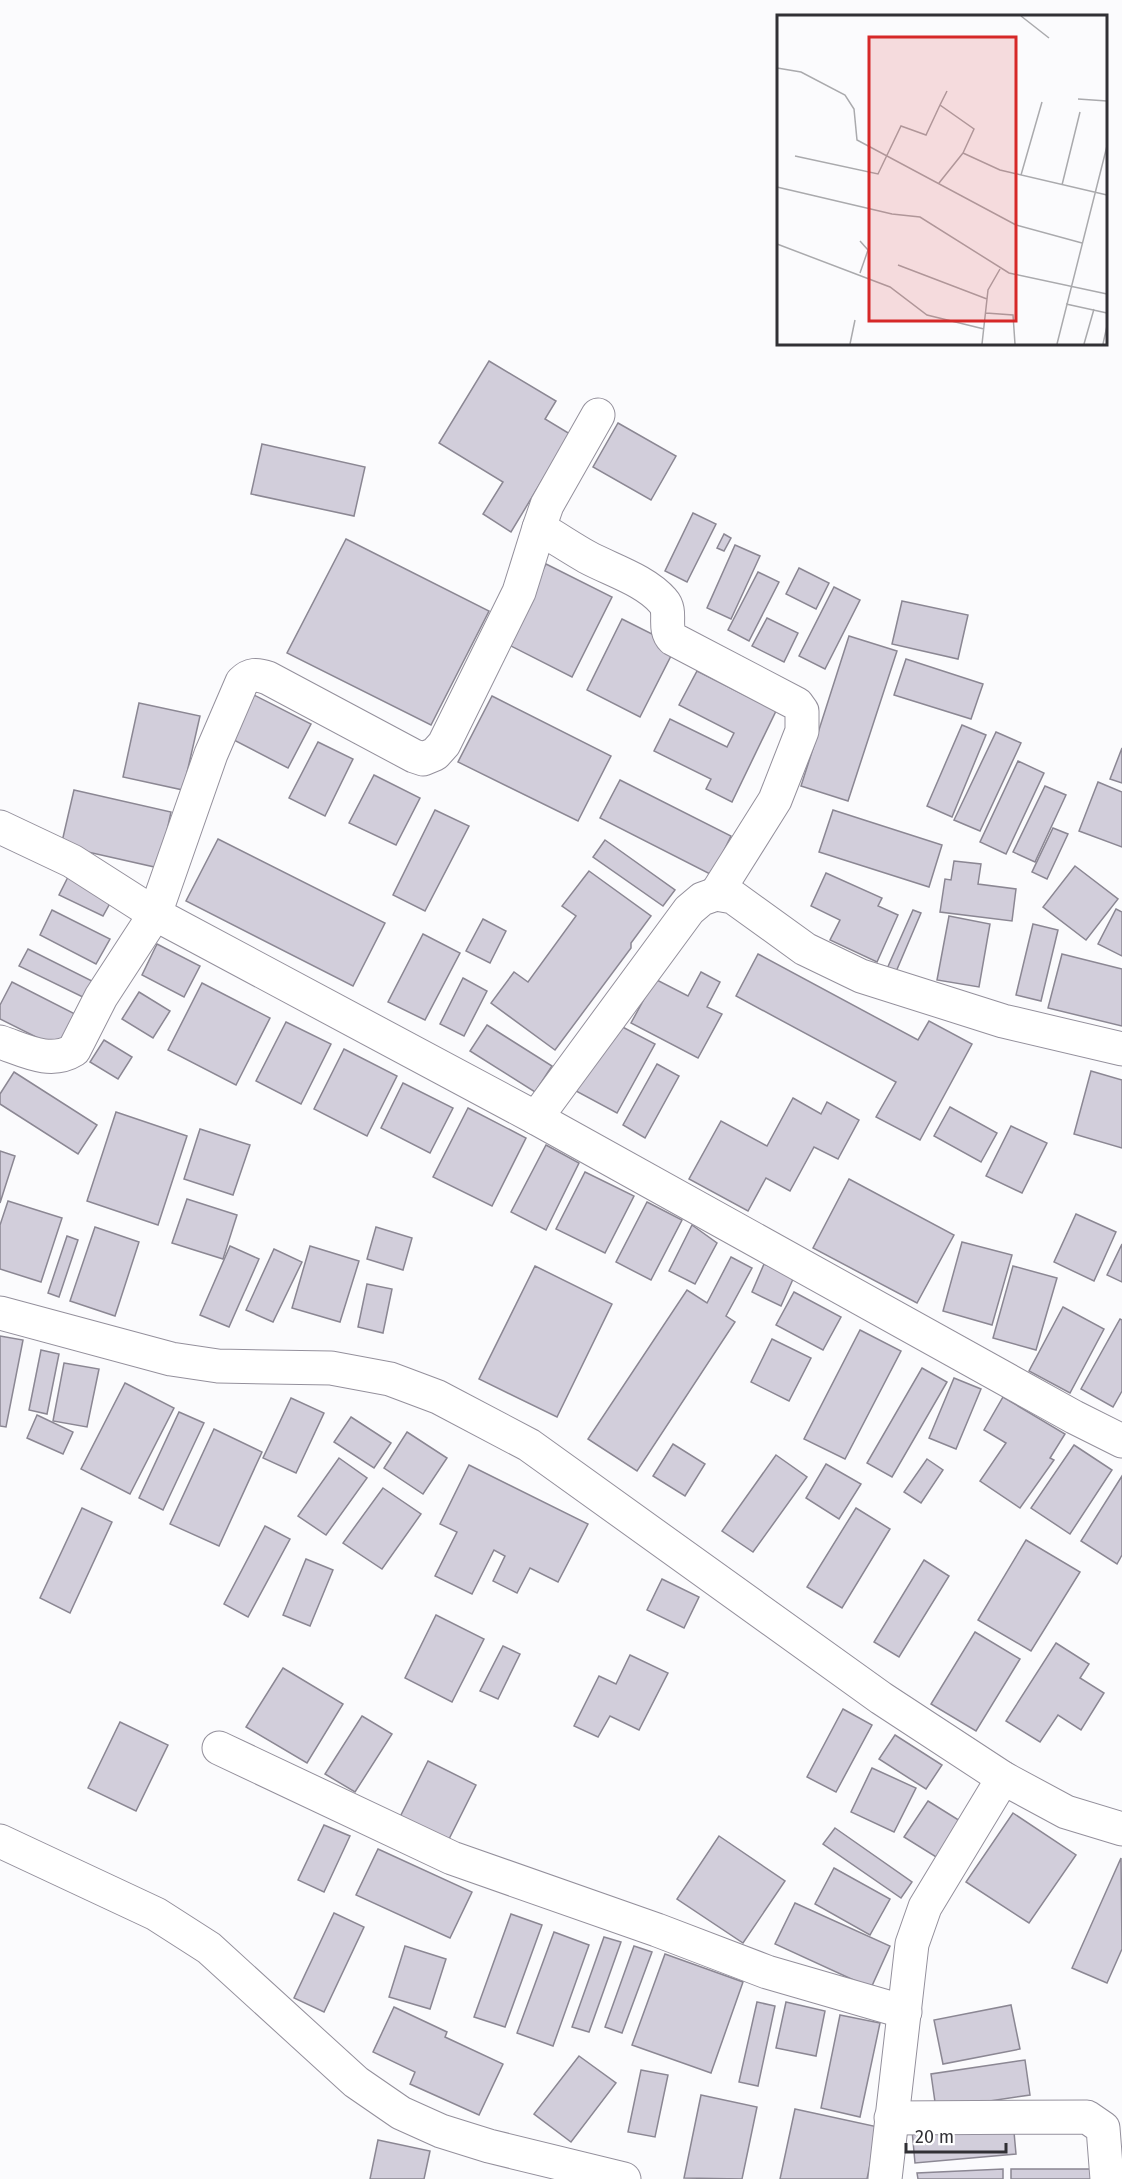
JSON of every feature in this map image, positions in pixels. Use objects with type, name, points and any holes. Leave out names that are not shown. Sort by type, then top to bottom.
[{"type":"street","points":[[0,1042],[40,1056],[56,1058],[74,1050],[101,997],[155,914],[211,754],[242,682],[252,675],[261,675],[414,756],[423,759],[435,754],[444,744],[519,592],[547,505],[598,415]]},
{"type":"street","points":[[539,528],[585,556],[647,587],[661,598],[668,608],[667,629],[673,639],[797,704],[802,711],[802,731],[775,800],[716,894]]},
{"type":"street","points":[[0,827],[72,861],[155,914],[536,1118],[1053,1406],[1122,1441]]},
{"type":"street","points":[[536,1118],[689,910],[702,899],[716,894],[733,897],[805,949],[861,976],[1003,1021],[1122,1049]]},
{"type":"street","points":[[0,1313],[171,1359],[218,1366],[331,1368],[390,1379],[438,1397],[529,1445],[881,1698],[1003,1778],[1066,1812],[1122,1829]]},
{"type":"street","points":[[219,1748],[452,1858],[657,1930],[767,1972],[905,2012]]},
{"type":"street","points":[[885,2179],[912,1944],[925,1907],[1003,1778]]},
{"type":"street","points":[[0,1841],[156,1914],[209,1948],[356,2082],[401,2113],[441,2131],[489,2146],[624,2179]]},
{"type":"street","points":[[891,2118],[1087,2117],[1103,2128],[1107,2179]]},
{"type":"building","points":[[489,361],[556,401],[545,419],[570,434],[511,532],[483,514],[503,482],[439,443]]},
{"type":"building","points":[[618,423],[676,456],[651,500],[593,467]]},
{"type":"building","points":[[262,444],[365,467],[354,516],[251,494]]},
{"type":"building","points":[[693,513],[716,524],[687,582],[665,571]]},
{"type":"building","points":[[724,534],[731,538],[724,551],[717,548]]},
{"type":"building","points":[[346,539],[489,611],[431,725],[287,653]]},
{"type":"building","points":[[735,545],[760,556],[731,619],[707,608]]},
{"type":"building","points":[[546,564],[612,597],[572,677],[505,643]]},
{"type":"building","points":[[799,568],[829,583],[816,609],[786,594]]},
{"type":"building","points":[[758,572],[779,582],[749,641],[728,630]]},
{"type":"building","points":[[834,587],[860,600],[825,669],[799,656]]},
{"type":"building","points":[[902,601],[968,615],[958,659],[892,644]]},
{"type":"building","points":[[767,618],[798,633],[784,662],[752,646]]},
{"type":"building","points":[[622,619],[676,646],[640,717],[587,690]]},
{"type":"building","points":[[849,636],[897,651],[848,801],[801,786]]},
{"type":"building","points":[[906,659],[983,684],[971,719],[894,695]]},
{"type":"building","points":[[697,671],[776,711],[732,802],[706,789],[711,779],[654,751],[670,719],[727,747],[734,733],[679,705]]},
{"type":"building","points":[[250,693],[311,724],[288,768],[228,737]]},
{"type":"building","points":[[492,696],[611,756],[578,821],[458,762]]},
{"type":"building","points":[[139,703],[200,716],[183,790],[123,777]]},
{"type":"building","points":[[962,725],[986,735],[952,817],[927,806]]},
{"type":"building","points":[[996,732],[1021,743],[980,831],[954,820]]},
{"type":"building","points":[[318,742],[353,759],[325,816],[289,798]]},
{"type":"building","points":[[1122,748],[1122,783],[1110,779]]},
{"type":"building","points":[[1018,761],[1044,773],[1006,854],[980,842]]},
{"type":"building","points":[[374,775],[420,798],[396,845],[349,823]]},
{"type":"building","points":[[620,780],[731,836],[712,875],[600,818]]},
{"type":"building","points":[[1098,782],[1122,792],[1122,847],[1079,831]]},
{"type":"building","points":[[1045,786],[1066,795],[1035,862],[1013,852]]},
{"type":"building","points":[[74,790],[171,812],[159,868],[61,846]]},
{"type":"building","points":[[435,810],[469,826],[425,911],[393,895]]},
{"type":"building","points":[[833,810],[942,845],[929,887],[819,852]]},
{"type":"building","points":[[1053,828],[1068,834],[1047,879],[1032,872]]},
{"type":"building","points":[[218,839],[385,923],[353,986],[186,901]]},
{"type":"building","points":[[605,840],[675,890],[663,906],[593,857]]},
{"type":"building","points":[[954,861],[981,864],[978,884],[1016,889],[1012,921],[940,912],[945,879],[951,880]]},
{"type":"building","points":[[1075,866],[1118,899],[1086,940],[1043,907]]},
{"type":"building","points":[[589,871],[651,916],[631,943],[631,948],[555,1050],[491,1003],[514,972],[528,982],[576,916],[562,906]]},
{"type":"building","points":[[70,873],[114,896],[103,916],[59,895]]},
{"type":"building","points":[[826,873],[882,898],[878,906],[898,915],[877,962],[830,940],[840,920],[811,906]]},
{"type":"building","points":[[1116,909],[1122,912],[1122,956],[1098,944]]},
{"type":"building","points":[[52,910],[110,939],[96,964],[40,935]]},
{"type":"building","points":[[913,910],[921,913],[895,974],[886,971]]},
{"type":"building","points":[[949,916],[990,924],[979,987],[937,980]]},
{"type":"building","points":[[483,919],[506,931],[490,963],[466,951]]},
{"type":"building","points":[[1033,924],[1058,930],[1041,1001],[1016,995]]},
{"type":"building","points":[[423,934],[460,953],[425,1020],[388,1002]]},
{"type":"building","points":[[157,944],[200,966],[184,997],[142,975]]},
{"type":"building","points":[[28,949],[100,985],[91,1001],[19,966]]},
{"type":"building","points":[[758,954],[918,1040],[929,1021],[972,1044],[920,1140],[876,1117],[896,1082],[736,996]]},
{"type":"building","points":[[1062,954],[1122,969],[1122,1026],[1048,1008]]},
{"type":"building","points":[[701,972],[720,982],[707,1007],[722,1014],[698,1058],[631,1023],[655,979],[688,996]]},
{"type":"building","points":[[463,978],[487,991],[464,1036],[440,1024]]},
{"type":"building","points":[[12,982],[75,1014],[58,1048],[0,1019],[0,1005]]},
{"type":"building","points":[[202,983],[270,1018],[236,1085],[168,1050]]},
{"type":"building","points":[[139,992],[170,1011],[153,1038],[122,1019]]},
{"type":"building","points":[[286,1022],[331,1044],[301,1104],[256,1081]]},
{"type":"building","points":[[613,1022],[655,1044],[617,1113],[576,1091]]},
{"type":"building","points":[[487,1025],[552,1066],[535,1092],[470,1051]]},
{"type":"building","points":[[104,1040],[132,1057],[118,1079],[90,1062]]},
{"type":"building","points":[[344,1049],[397,1076],[367,1136],[314,1109]]},
{"type":"building","points":[[657,1064],[679,1076],[645,1138],[623,1125]]},
{"type":"building","points":[[1091,1071],[1122,1080],[1122,1148],[1074,1134]]},
{"type":"building","points":[[14,1072],[97,1125],[78,1154],[0,1104],[0,1094]]},
{"type":"building","points":[[403,1083],[453,1108],[430,1153],[381,1128]]},
{"type":"building","points":[[793,1098],[821,1114],[827,1102],[859,1120],[838,1159],[814,1147],[790,1191],[766,1178],[748,1211],[689,1179],[721,1121],[767,1146]]},
{"type":"building","points":[[950,1107],[997,1133],[981,1162],[934,1136]]},
{"type":"building","points":[[468,1108],[526,1138],[492,1206],[433,1177]]},
{"type":"building","points":[[116,1112],[187,1136],[158,1225],[87,1201]]},
{"type":"building","points":[[1011,1126],[1047,1143],[1022,1193],[986,1176]]},
{"type":"building","points":[[200,1129],[250,1145],[233,1195],[184,1179]]},
{"type":"building","points":[[546,1145],[579,1163],[546,1230],[511,1212]]},
{"type":"building","points":[[0,1151],[15,1156],[0,1203]]},
{"type":"building","points":[[585,1172],[634,1196],[605,1253],[556,1229]]},
{"type":"building","points":[[849,1179],[954,1235],[917,1303],[813,1248]]},
{"type":"building","points":[[187,1199],[237,1215],[223,1259],[172,1243]]},
{"type":"building","points":[[8,1201],[62,1218],[41,1282],[0,1269],[0,1225]]},
{"type":"building","points":[[647,1202],[682,1220],[651,1280],[616,1262]]},
{"type":"building","points":[[1076,1214],[1116,1232],[1094,1281],[1054,1262]]},
{"type":"building","points":[[692,1225],[717,1243],[695,1284],[669,1271]]},
{"type":"building","points":[[95,1227],[139,1242],[115,1316],[70,1301]]},
{"type":"building","points":[[376,1227],[412,1238],[403,1270],[367,1259]]},
{"type":"building","points":[[67,1236],[78,1240],[59,1297],[48,1293]]},
{"type":"building","points":[[962,1242],[1012,1255],[992,1325],[943,1311]]},
{"type":"building","points":[[1122,1244],[1122,1282],[1107,1275]]},
{"type":"building","points":[[230,1246],[259,1259],[229,1327],[200,1315]]},
{"type":"building","points":[[310,1246],[359,1261],[340,1322],[292,1308]]},
{"type":"building","points":[[274,1249],[302,1262],[273,1322],[246,1310]]},
{"type":"building","points":[[731,1257],[752,1268],[726,1316],[735,1322],[637,1471],[588,1439],[687,1290],[707,1303]]},
{"type":"building","points":[[764,1264],[794,1277],[781,1306],[752,1292]]},
{"type":"building","points":[[535,1266],[612,1304],[557,1417],[479,1379]]},
{"type":"building","points":[[1013,1266],[1057,1278],[1036,1350],[993,1338]]},
{"type":"building","points":[[367,1284],[392,1289],[383,1333],[358,1327]]},
{"type":"building","points":[[794,1292],[841,1317],[823,1350],[776,1325]]},
{"type":"building","points":[[1063,1307],[1104,1329],[1070,1393],[1029,1371]]},
{"type":"building","points":[[1120,1319],[1122,1320],[1122,1391],[1113,1407],[1081,1389]]},
{"type":"building","points":[[860,1330],[901,1351],[845,1459],[804,1439]]},
{"type":"building","points":[[0,1336],[23,1340],[6,1427],[0,1426]]},
{"type":"building","points":[[772,1339],[811,1358],[789,1401],[751,1382]]},
{"type":"building","points":[[41,1350],[59,1354],[47,1414],[29,1410]]},
{"type":"building","points":[[64,1363],[99,1369],[87,1427],[53,1421]]},
{"type":"building","points":[[922,1368],[947,1382],[892,1477],[867,1463]]},
{"type":"building","points":[[954,1378],[981,1389],[956,1449],[929,1438]]},
{"type":"building","points":[[125,1383],[174,1408],[130,1494],[81,1469]]},
{"type":"building","points":[[1003,1397],[1065,1434],[1050,1458],[1054,1460],[1020,1508],[980,1481],[1006,1443],[984,1430]]},
{"type":"building","points":[[291,1398],[324,1413],[296,1473],[263,1458]]},
{"type":"building","points":[[179,1412],[204,1423],[163,1510],[139,1498]]},
{"type":"building","points":[[37,1415],[73,1432],[63,1454],[27,1438]]},
{"type":"building","points":[[351,1417],[391,1443],[374,1468],[334,1442]]},
{"type":"building","points":[[214,1429],[262,1452],[219,1546],[170,1524]]},
{"type":"building","points":[[407,1432],[447,1458],[423,1494],[384,1468]]},
{"type":"building","points":[[673,1444],[705,1464],[685,1496],[653,1476]]},
{"type":"building","points":[[1074,1445],[1112,1470],[1070,1534],[1031,1508]]},
{"type":"building","points":[[776,1455],[807,1477],[753,1552],[722,1531]]},
{"type":"building","points":[[339,1458],[367,1478],[326,1535],[298,1516]]},
{"type":"building","points":[[927,1459],[943,1470],[921,1503],[904,1492]]},
{"type":"building","points":[[826,1464],[861,1484],[839,1519],[806,1498]]},
{"type":"building","points":[[469,1465],[588,1524],[558,1582],[530,1568],[517,1593],[493,1581],[505,1556],[494,1550],[472,1594],[435,1576],[457,1532],[440,1524]]},
{"type":"building","points":[[1122,1476],[1122,1555],[1117,1564],[1081,1541]]},
{"type":"building","points":[[383,1488],[421,1514],[382,1569],[343,1543]]},
{"type":"building","points":[[82,1508],[112,1522],[70,1613],[40,1598]]},
{"type":"building","points":[[856,1508],[890,1529],[842,1608],[807,1587]]},
{"type":"building","points":[[265,1526],[290,1539],[248,1617],[224,1604]]},
{"type":"building","points":[[1026,1540],[1080,1572],[1031,1651],[978,1620]]},
{"type":"building","points":[[306,1559],[333,1570],[310,1626],[283,1615]]},
{"type":"building","points":[[924,1560],[949,1576],[899,1657],[874,1642]]},
{"type":"building","points":[[662,1579],[699,1597],[684,1628],[647,1610]]},
{"type":"building","points":[[436,1615],[484,1639],[452,1702],[405,1678]]},
{"type":"building","points":[[975,1632],[1020,1659],[976,1731],[931,1704]]},
{"type":"building","points":[[1056,1643],[1089,1664],[1080,1678],[1104,1693],[1081,1730],[1058,1715],[1040,1742],[1006,1721]]},
{"type":"building","points":[[503,1646],[520,1654],[498,1699],[480,1691]]},
{"type":"building","points":[[630,1655],[668,1673],[639,1730],[610,1716],[598,1737],[574,1726],[599,1676],[616,1684]]},
{"type":"building","points":[[283,1668],[343,1704],[307,1763],[246,1727]]},
{"type":"building","points":[[843,1709],[872,1725],[836,1792],[807,1777]]},
{"type":"building","points":[[362,1716],[392,1734],[355,1792],[325,1774]]},
{"type":"building","points":[[120,1722],[168,1745],[136,1811],[88,1788]]},
{"type":"building","points":[[895,1735],[942,1765],[926,1789],[879,1759]]},
{"type":"building","points":[[428,1761],[476,1785],[448,1841],[400,1817]]},
{"type":"building","points":[[872,1768],[916,1788],[894,1832],[851,1812]]},
{"type":"building","points":[[928,1801],[965,1824],[941,1860],[904,1837]]},
{"type":"building","points":[[1013,1813],[1076,1855],[1029,1923],[966,1882]]},
{"type":"building","points":[[324,1825],[350,1836],[324,1892],[298,1880]]},
{"type":"building","points":[[835,1828],[912,1882],[901,1898],[823,1844]]},
{"type":"building","points":[[719,1836],[785,1881],[743,1943],[677,1899]]},
{"type":"building","points":[[378,1849],[472,1892],[450,1938],[356,1895]]},
{"type":"building","points":[[1121,1858],[1122,1949],[1107,1983],[1072,1968]]},
{"type":"building","points":[[834,1868],[890,1899],[870,1935],[815,1904]]},
{"type":"building","points":[[795,1903],[890,1946],[871,1988],[775,1944]]},
{"type":"building","points":[[334,1913],[364,1927],[324,2012],[294,1998]]},
{"type":"building","points":[[511,1914],[542,1925],[505,2027],[474,2017]]},
{"type":"building","points":[[554,1932],[589,1945],[553,2046],[517,2033]]},
{"type":"building","points":[[604,1937],[621,1942],[589,2032],[572,2027]]},
{"type":"building","points":[[405,1946],[446,1959],[430,2009],[389,1997]]},
{"type":"building","points":[[634,1946],[652,1952],[622,2033],[605,2027]]},
{"type":"building","points":[[665,1954],[743,1982],[711,2073],[632,2045]]},
{"type":"building","points":[[757,2002],[775,2006],[758,2086],[739,2082]]},
{"type":"building","points":[[786,2002],[825,2011],[816,2056],[776,2048]]},
{"type":"building","points":[[1011,2005],[1020,2049],[943,2064],[934,2020]]},
{"type":"building","points":[[394,2007],[447,2032],[445,2037],[503,2064],[479,2115],[410,2084],[415,2072],[373,2052]]},
{"type":"building","points":[[840,2015],[880,2023],[860,2117],[821,2108]]},
{"type":"building","points":[[579,2056],[616,2083],[571,2142],[534,2114]]},
{"type":"building","points":[[1025,2060],[1030,2095],[936,2109],[931,2074]]},
{"type":"building","points":[[641,2070],[668,2075],[655,2137],[628,2132]]},
{"type":"building","points":[[701,2095],[757,2107],[742,2179],[684,2178]]},
{"type":"building","points":[[795,2109],[878,2127],[867,2179],[780,2179]]},
{"type":"building","points":[[1013,2121],[1016,2154],[915,2163],[912,2130]]},
{"type":"building","points":[[378,2140],[430,2151],[424,2179],[370,2179]]},
{"type":"building","points":[[1003,2169],[1003,2179],[918,2179],[917,2173]]},
{"type":"building","points":[[1011,2169],[1100,2169],[1100,2179],[1011,2179]]}]
